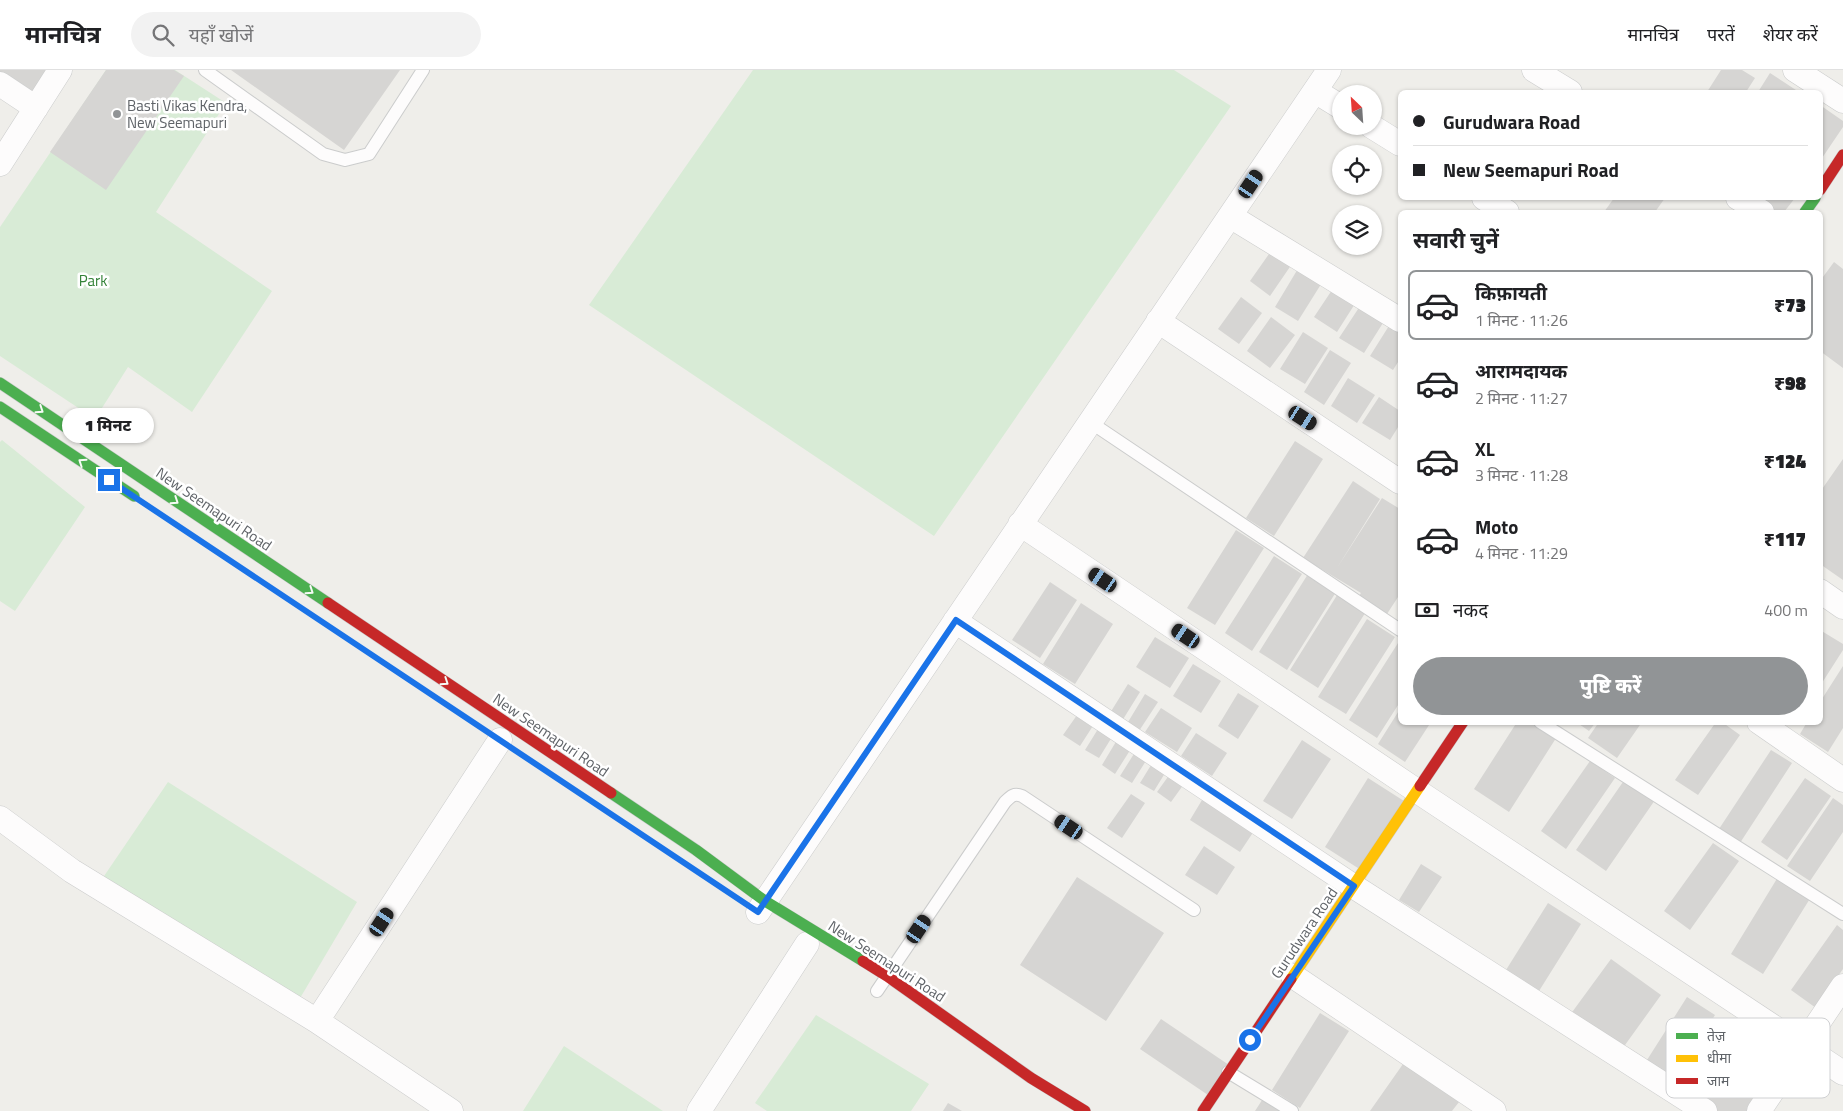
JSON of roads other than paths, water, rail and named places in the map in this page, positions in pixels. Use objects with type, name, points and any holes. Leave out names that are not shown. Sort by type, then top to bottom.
[{"type":"main road","points":[[1823,185],[1843,155]]},
{"type":"main road","name":"New Seemapuri Road","points":[[0,383],[696,850],[760,909],[887,976],[1031,1078],[1085,1111]]},
{"type":"main road","points":[[0,408],[146,504]]},
{"type":"main road","name":"Gurudwara Road","points":[[1203,1111],[1461,725]]},
{"type":"street","points":[[0,164],[60,70]]},
{"type":"street","points":[[760,909],[1329,70]]},
{"type":"street","points":[[1534,70],[1567,90]]},
{"type":"street","points":[[1795,70],[1843,101]]},
{"type":"street","points":[[0,84],[36,108]]},
{"type":"street","points":[[1315,90],[1332,101]]},
{"type":"street","points":[[1382,133],[1398,143]]},
{"type":"street","points":[[1487,200],[1504,210]]},
{"type":"street","points":[[1741,200],[1759,210]]},
{"type":"street","points":[[1230,216],[1398,319]]},
{"type":"street","points":[[1158,322],[1398,481]]},
{"type":"street","points":[[1020,524],[1417,792],[1758,1018]]},
{"type":"street","points":[[1823,593],[1843,607]]},
{"type":"street","points":[[956,620],[1354,886],[1666,1087]]},
{"type":"street","points":[[1763,725],[1843,780]]},
{"type":"street","points":[[317,1021],[500,740]]},
{"type":"street","points":[[0,818],[72,872],[317,1021],[451,1111]]},
{"type":"street","points":[[699,1111],[807,944]]},
{"type":"street","points":[[1293,976],[1494,1111]]},
{"type":"street","points":[[1821,1018],[1843,986]]},
{"type":"street","points":[[1830,1065],[1843,1073]]},
{"type":"street","points":[[1684,1098],[1704,1111]]},
{"type":"street","points":[[1758,1111],[1767,1098]]},
{"type":"lane","points":[[204,70],[323,154],[345,160],[369,154],[423,70]]},
{"type":"lane","points":[[1090,422],[1398,629]]},
{"type":"lane","points":[[1545,725],[1843,914]]},
{"type":"lane","points":[[877,992],[1004,802],[1012,795],[1022,796],[1194,910]]},
{"type":"lane","points":[[1228,1072],[1292,1111]]},
{"type":"place","name":"Basti Vikas Kendra, New Seemapuri","points":[[117,114]]},
{"type":"park label","name":"Park","points":[[93,280]]}]
